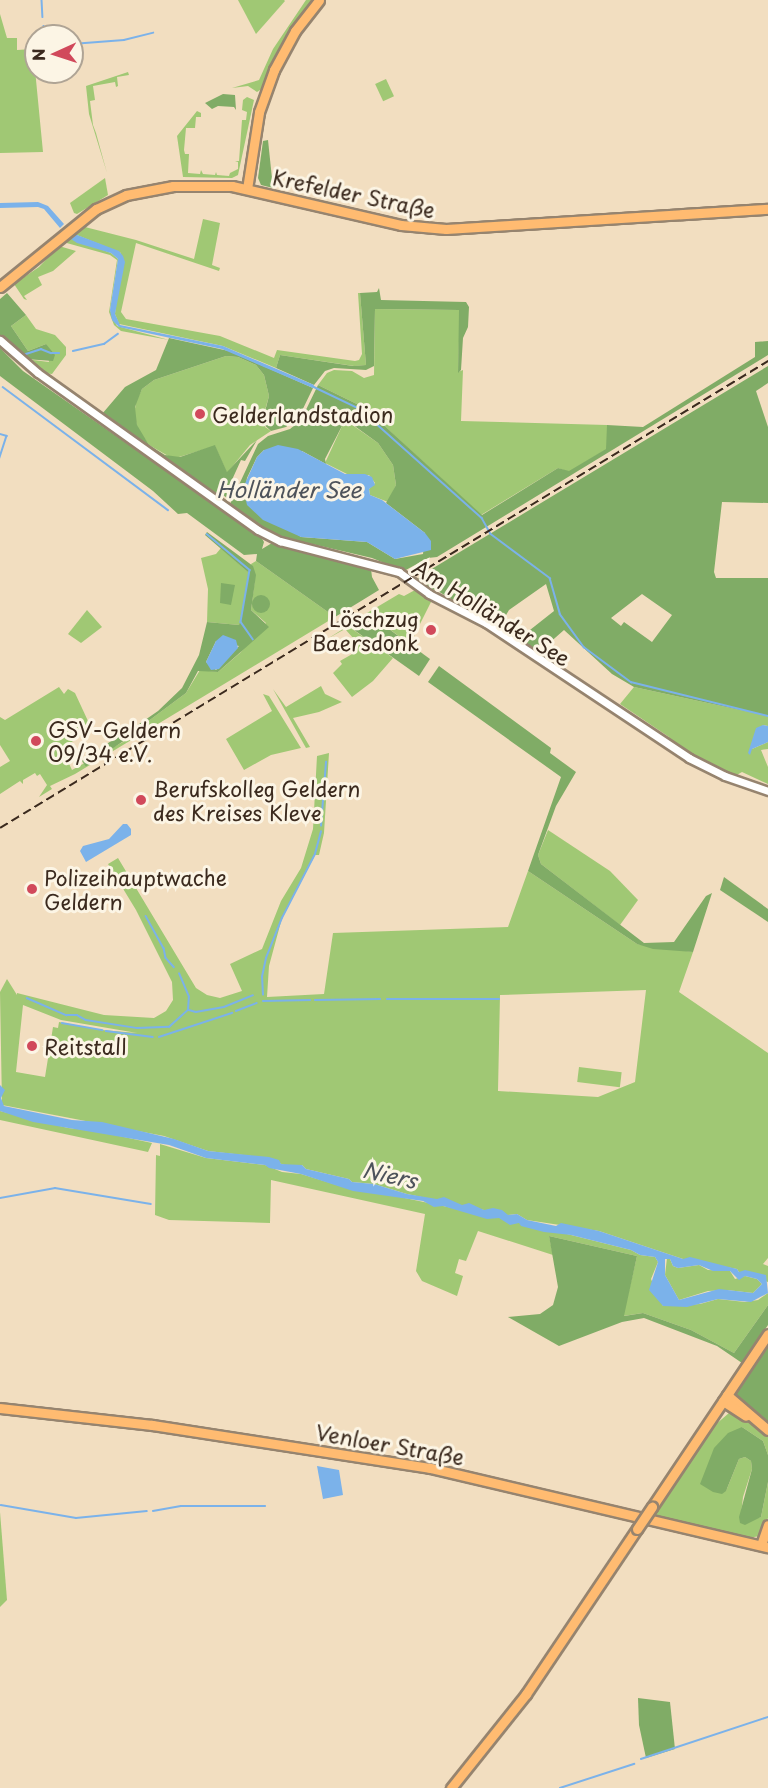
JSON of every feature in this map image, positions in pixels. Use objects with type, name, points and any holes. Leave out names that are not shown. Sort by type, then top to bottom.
[{"type":"main road","points":[[247,189],[256,125],[270,79],[295,31],[319,0]]},
{"type":"main road","name":"Krefelder Straße","points":[[0,287],[71,227],[107,203],[141,191],[196,184],[247,189],[401,225],[446,229],[768,209]]},
{"type":"main road","points":[[451,1788],[512,1712],[768,1334]]},
{"type":"main road","points":[[725,1398],[737,1411],[765,1426]]},
{"type":"main road","points":[[725,1398],[765,1426]]},
{"type":"main road","name":"Venloer Straße","points":[[0,1408],[174,1428],[430,1468],[764,1546]]},
{"type":"main road","points":[[709,1422],[724,1412],[737,1411]]},
{"type":"main road","points":[[764,1546],[768,1525]]},
{"type":"street","name":"Am Holländer See","points":[[0,340],[38,373],[258,530],[280,542],[399,572],[429,594],[486,623],[689,758],[725,776],[768,791]]},
{"type":"green space","points":[[238,0],[284,0],[285,1],[256,34]]},
{"type":"green space","points":[[306,0],[315,0],[263,88],[257,92],[248,86],[232,88],[259,80],[273,49]]},
{"type":"green space","points":[[0,14],[7,38],[17,38],[17,50],[24,50],[24,84],[36,84],[43,152],[0,153]]},
{"type":"green space","points":[[128,72],[129,75],[117,77],[118,86],[116,87],[115,82],[93,86],[95,100],[90,101],[93,125],[107,173],[89,114],[86,86]]},
{"type":"green space","points":[[386,79],[394,96],[383,101],[375,84]]},
{"type":"green space","points":[[223,94],[235,95],[236,110],[234,107],[218,106],[212,109],[205,103]]},
{"type":"green space","points":[[247,97],[254,100],[238,175],[232,178],[183,177],[177,136],[197,111],[201,113],[201,117],[196,117],[195,128],[186,128],[184,150],[185,154],[189,154],[188,173],[200,174],[201,170],[203,174],[215,175],[216,172],[217,175],[229,176],[238,169],[238,162],[235,161],[239,161],[242,120],[246,120],[247,112],[242,110],[243,100]]},
{"type":"green space","points":[[268,140],[273,188],[261,185],[258,178],[263,141]]},
{"type":"green space","points":[[105,178],[108,195],[77,214],[74,213],[70,203]]},
{"type":"green space","points":[[203,219],[220,223],[212,265],[220,268],[219,271],[136,243],[121,312],[126,319],[220,336],[274,358],[277,350],[355,361],[359,360],[362,354],[358,293],[360,293],[366,365],[354,366],[280,355],[276,368],[223,346],[119,324],[115,314],[121,253],[72,233],[81,226],[136,240],[194,259]]},
{"type":"green space","points":[[68,237],[111,253],[118,259],[110,310],[117,326],[169,340],[121,331],[114,325],[109,312],[117,260],[110,255],[63,242]]},
{"type":"green space","points":[[59,246],[76,251],[53,271],[38,277],[42,285],[24,296],[27,300],[24,299],[14,284],[39,267]]},
{"type":"green space","points":[[379,288],[381,300],[466,302],[469,307],[468,327],[463,338],[461,370],[458,373],[459,310],[375,309],[374,366],[366,370],[334,368],[325,371],[314,385],[276,368],[280,355],[353,366],[366,365],[360,293],[377,292]]},
{"type":"green space","points":[[7,293],[26,315],[11,326],[28,351],[46,344],[55,355],[53,361],[25,359],[0,335],[0,299]]},
{"type":"green space","points":[[375,309],[460,310],[458,372],[463,370],[461,421],[607,425],[607,449],[569,472],[558,468],[481,515],[365,408],[318,385],[327,373],[334,370],[352,371],[364,378],[374,375]]},
{"type":"green space","points":[[26,315],[36,329],[55,335],[66,347],[66,355],[52,374],[44,373],[25,359],[49,362],[46,344],[28,351],[11,326]]},
{"type":"green space","points":[[169,338],[229,351],[313,388],[299,417],[286,427],[271,431],[262,423],[269,396],[264,375],[256,365],[238,357],[226,356],[154,380],[142,389],[135,407],[137,425],[149,445],[165,455],[180,457],[215,445],[227,472],[257,440],[245,461],[241,460],[226,493],[230,495],[227,498],[219,492],[217,495],[102,414],[125,387],[156,370]]},
{"type":"green space","points":[[768,341],[768,355],[437,557],[428,558],[404,571],[372,558],[278,536],[255,524],[230,504],[258,444],[268,436],[290,429],[301,420],[318,385],[365,408],[482,515],[558,468],[569,471],[606,449],[607,425],[643,427],[755,357],[755,342]],"holes":[[[349,422],[378,443],[393,465],[396,485],[386,503],[425,533],[423,554],[395,559],[367,542],[301,537],[244,497],[247,478],[257,457],[264,450],[302,451],[326,464],[325,459],[343,424]]]},
{"type":"green space","points":[[0,348],[23,371],[261,537],[264,542],[262,549],[272,543],[371,569],[372,577],[379,590],[335,617],[256,561],[257,554],[244,555],[187,513],[178,514],[153,491],[0,376]]},
{"type":"green space","name":"Gelderlandstadion","points":[[226,356],[238,357],[256,365],[264,375],[269,396],[263,417],[265,427],[271,431],[250,445],[227,473],[215,446],[179,457],[170,457],[149,445],[138,429],[134,415],[136,402],[142,389],[154,380]]},
{"type":"green space","points":[[768,366],[768,383],[756,391],[768,427],[768,503],[722,502],[714,572],[716,578],[768,578],[768,716],[634,687],[612,674],[564,630],[547,645],[540,656],[516,641],[554,611],[546,584],[509,610],[499,627],[436,590],[423,588],[416,582],[420,576]],"holes":[[[642,594],[672,615],[652,642],[624,622],[621,626],[611,618]]]},
{"type":"green space","points":[[348,422],[378,443],[393,465],[396,485],[388,502],[370,495],[369,489],[375,483],[369,475],[349,475],[325,463],[343,424]]},
{"type":"green space","points":[[207,532],[253,566],[256,575],[251,610],[269,627],[218,672],[198,671],[186,693],[131,734],[129,731],[158,711],[182,688],[199,655],[207,622],[239,625],[249,573],[205,535]],"holes":[[[216,641],[239,646],[216,670],[206,662]]]},
{"type":"green space","points":[[221,548],[249,573],[239,625],[207,622],[208,589],[201,558],[216,554]]},
{"type":"green space","points":[[256,561],[335,617],[75,774],[50,786],[52,789],[39,797],[47,785],[40,774],[37,776],[35,773],[23,780],[23,784],[20,781],[0,794],[0,767],[10,761],[0,745],[0,717],[5,720],[59,687],[64,694],[68,689],[75,693],[88,721],[85,732],[69,744],[64,753],[72,770],[132,737],[131,734],[186,693],[200,670],[218,672],[240,653],[266,623],[251,610],[255,579],[251,564]]},
{"type":"green space","points":[[221,583],[235,585],[231,605],[220,603]]},
{"type":"green space","points":[[415,590],[432,600],[410,644],[367,613],[399,594],[404,596]]},
{"type":"green space","points":[[261,595],[269,600],[270,604],[265,612],[261,613],[253,608],[252,604],[257,596]]},
{"type":"green space","points":[[87,610],[102,627],[81,643],[68,634]]},
{"type":"green space","points":[[367,613],[430,659],[419,676],[347,625]]},
{"type":"green space","points":[[348,626],[393,658],[373,681],[352,697],[333,673],[342,664],[340,661],[354,653],[355,649],[350,642],[354,639],[345,629],[327,639]]},
{"type":"green space","points":[[439,666],[551,748],[550,753],[576,772],[556,806],[538,855],[541,864],[644,943],[674,942],[706,896],[712,893],[693,952],[653,949],[637,944],[528,871],[561,777],[428,682]]},
{"type":"green space","points":[[321,686],[325,694],[342,702],[319,712],[293,718],[310,747],[306,748],[273,689],[286,707]]},
{"type":"green space","points":[[634,687],[768,716],[768,726],[763,725],[752,749],[768,742],[768,749],[761,750],[768,767],[768,784],[742,772],[735,776],[717,770],[670,742],[669,737],[620,704]]},
{"type":"green space","points":[[263,694],[269,696],[301,748],[271,755],[244,770],[226,739],[272,711]]},
{"type":"green space","points":[[120,735],[124,741],[86,767],[82,761]]},
{"type":"green space","points":[[329,753],[324,833],[319,855],[315,855],[282,918],[269,966],[267,997],[324,994],[333,933],[508,927],[528,871],[637,944],[693,952],[679,992],[768,1053],[768,1258],[763,1264],[768,1266],[768,1282],[739,1272],[737,1269],[683,1259],[599,1231],[527,1220],[517,1214],[508,1215],[407,1194],[374,1184],[352,1182],[349,1179],[306,1169],[302,1165],[291,1167],[260,1157],[208,1151],[164,1136],[2,1105],[0,992],[7,979],[17,995],[17,993],[104,1015],[154,1018],[166,1011],[173,1000],[172,982],[136,910],[108,864],[118,858],[196,988],[207,995],[220,998],[242,991],[230,964],[262,949],[281,901],[301,868],[313,829],[317,756]],"holes":[[[646,990],[635,1082],[598,1097],[498,1091],[500,995]],[[23,1005],[61,1020],[137,1033],[102,1030],[59,1022],[58,1028],[53,1027],[45,1077],[16,1072]]]},
{"type":"green space","points":[[548,830],[610,871],[638,900],[620,925],[541,864],[538,855]]},
{"type":"green space","points":[[724,877],[768,909],[768,922],[720,890]]},
{"type":"green space","points":[[579,1067],[622,1072],[620,1087],[577,1082]]},
{"type":"green space","points":[[0,1111],[68,1128],[96,1131],[152,1143],[148,1152],[0,1120]]},
{"type":"green space","points":[[160,1144],[206,1158],[265,1165],[282,1172],[301,1174],[350,1189],[376,1192],[519,1222],[631,1250],[640,1255],[655,1257],[658,1262],[651,1279],[663,1306],[700,1304],[718,1299],[745,1302],[758,1300],[768,1293],[768,1305],[734,1353],[691,1330],[643,1313],[623,1316],[637,1256],[549,1236],[553,1255],[478,1231],[466,1261],[459,1259],[455,1273],[463,1276],[457,1296],[422,1281],[416,1271],[425,1214],[271,1180],[270,1223],[169,1220],[155,1215],[156,1155],[160,1156]]},
{"type":"green space","points":[[549,1236],[637,1256],[624,1316],[643,1313],[691,1330],[734,1353],[768,1305],[768,1325],[742,1363],[717,1346],[644,1318],[622,1322],[559,1346],[508,1317],[540,1314],[553,1305],[558,1287]]},
{"type":"green space","points":[[667,1258],[673,1266],[678,1268],[699,1265],[708,1270],[730,1271],[735,1279],[745,1276],[757,1279],[762,1284],[753,1293],[727,1290],[708,1291],[679,1300],[665,1275]]},
{"type":"green space","points":[[768,1343],[768,1425],[735,1395]]},
{"type":"green space","points":[[729,1413],[737,1414],[768,1435],[768,1455],[763,1441],[742,1427],[726,1491],[739,1459],[745,1457],[751,1461],[752,1469],[743,1497],[740,1523],[761,1517],[768,1482],[768,1518],[761,1536],[747,1538],[651,1515],[708,1431]]},
{"type":"green space","points":[[742,1427],[763,1441],[768,1455],[768,1482],[761,1517],[745,1525],[740,1523],[739,1517],[752,1469],[751,1461],[745,1457],[739,1459],[726,1491],[722,1494],[713,1492],[700,1484],[714,1448],[728,1433]]},
{"type":"green space","points":[[0,1512],[7,1600],[0,1607]]},
{"type":"green space","points":[[638,1698],[670,1702],[675,1749],[646,1758],[639,1725]]},
{"type":"water","points":[[38,202],[48,206],[64,224],[60,228],[44,209],[38,207],[0,208],[0,203]]},
{"type":"water","points":[[72,233],[119,251],[123,256],[125,262],[115,314],[120,325],[223,346],[314,385],[313,388],[222,349],[119,327],[112,320],[110,310],[118,259],[111,253],[77,243],[68,237]]},
{"type":"water","name":"Holländer See","points":[[278,445],[298,449],[345,474],[365,474],[372,477],[375,485],[369,489],[370,495],[382,500],[425,533],[431,541],[431,550],[395,559],[367,542],[301,537],[263,520],[247,505],[243,488],[257,457],[264,450]]},
{"type":"water","points":[[223,635],[236,640],[238,648],[219,669],[211,670],[206,662],[216,641]]},
{"type":"water","points":[[763,725],[768,726],[768,742],[752,749],[750,755],[748,753],[756,728]]},
{"type":"water","points":[[123,824],[127,824],[131,829],[131,835],[86,862],[80,851],[83,846],[109,839]]},
{"type":"water","points":[[0,1085],[5,1090],[1,1098],[4,1106],[72,1120],[102,1122],[174,1139],[208,1151],[269,1157],[279,1160],[281,1164],[302,1165],[306,1169],[349,1179],[352,1182],[374,1184],[407,1194],[437,1199],[444,1197],[462,1205],[469,1203],[484,1210],[493,1208],[502,1210],[508,1215],[517,1214],[527,1220],[556,1226],[561,1223],[599,1231],[683,1259],[690,1257],[737,1269],[739,1272],[745,1270],[766,1275],[768,1293],[751,1302],[718,1299],[687,1307],[663,1306],[649,1290],[658,1262],[655,1257],[640,1255],[631,1250],[571,1235],[544,1232],[521,1226],[519,1223],[510,1225],[499,1218],[487,1219],[443,1206],[434,1207],[423,1201],[353,1191],[265,1165],[206,1158],[169,1145],[33,1122],[0,1111]],"holes":[[[665,1259],[670,1259],[673,1266],[678,1268],[699,1265],[713,1271],[730,1271],[739,1280],[745,1276],[757,1279],[762,1284],[753,1293],[719,1289],[679,1300],[665,1275]]]},
{"type":"water","points":[[317,1466],[339,1470],[343,1495],[323,1499]]},
{"type":"waterway","points":[[42,0],[43,17]]},
{"type":"waterway","points":[[84,43],[124,40],[153,33]]},
{"type":"waterway","points":[[73,351],[104,344],[118,334]]},
{"type":"waterway","points":[[23,355],[41,349],[59,353]]},
{"type":"waterway","points":[[312,386],[360,409],[482,518],[491,534],[550,578],[560,614],[584,647],[631,682],[768,716]]},
{"type":"waterway","points":[[3,387],[168,510]]},
{"type":"waterway","points":[[0,434],[7,436],[0,458]]},
{"type":"waterway","points":[[207,534],[250,570],[241,622],[253,639]]},
{"type":"waterway","points":[[321,826],[326,762]]},
{"type":"waterway","points":[[263,995],[262,977],[266,958],[282,918],[315,854],[321,832]]},
{"type":"waterway","points":[[146,916],[164,948],[166,958],[174,967]]},
{"type":"waterway","points":[[27,998],[66,1015],[77,1015],[86,1020],[137,1028],[169,1027],[188,1010],[189,997],[179,974]]},
{"type":"waterway","points":[[189,1010],[196,1012],[224,1007],[253,995]]},
{"type":"waterway","points":[[315,1000],[380,999]]},
{"type":"waterway","points":[[387,999],[499,999]]},
{"type":"waterway","points":[[263,1001],[310,1000]]},
{"type":"waterway","points":[[236,1011],[257,1003]]},
{"type":"waterway","points":[[159,1037],[232,1013]]},
{"type":"waterway","points":[[62,1023],[102,1030]]},
{"type":"waterway","points":[[106,1031],[153,1037]]},
{"type":"waterway","points":[[0,1198],[55,1188],[151,1204]]},
{"type":"waterway","points":[[1,1505],[76,1518],[147,1511]]},
{"type":"waterway","points":[[153,1511],[181,1506],[265,1506]]},
{"type":"waterway","points":[[641,1759],[768,1717]]},
{"type":"waterway","points":[[560,1788],[634,1764]]},
{"type":"railway","points":[[0,828],[768,361]]},
{"type":"place","name":"Gelderlandstadion","points":[[200,414]]},
{"type":"place","name":"Löschzug Baersdonk","points":[[431,630]]},
{"type":"place","name":"GSV-Geldern 09/34 e.V.","points":[[36,741]]},
{"type":"place","name":"Berufskolleg Geldern des Kreises Kleve","points":[[141,800]]},
{"type":"place","name":"Polizeihauptwache Geldern","points":[[32,889]]},
{"type":"place","name":"Reitstall","points":[[32,1046]]},
{"type":"water label","name":"Niers","points":[[390,1174]]}]
